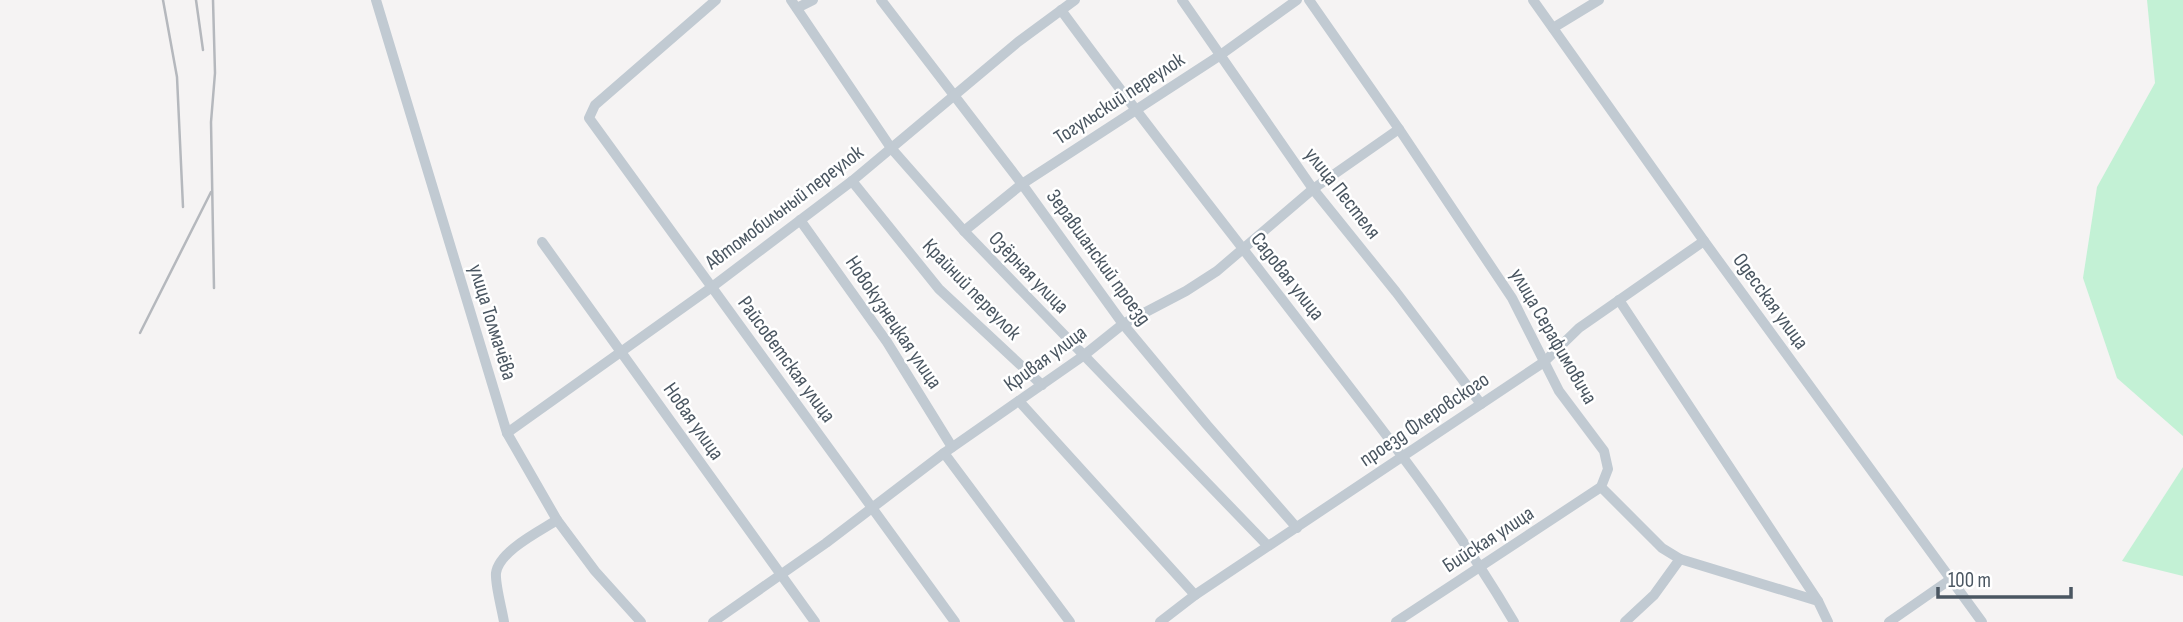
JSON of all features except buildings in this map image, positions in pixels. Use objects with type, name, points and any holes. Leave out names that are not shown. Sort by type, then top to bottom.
[{"type":"street","name":"улица Толмачёва","points":[[376,0],[507,433],[558,520],[596,571],[641,622]]},
{"type":"street","name":"Райсоветская улица","points":[[716,0],[595,105],[589,118],[955,622]]},
{"type":"street","points":[[794,4],[813,0]]},
{"type":"street","name":"Зеравшанский проезд","points":[[881,0],[1022,184],[1123,324],[1297,527]]},
{"type":"street","name":"Автомобильный переулок","points":[[507,433],[712,287],[852,181],[1018,42],[1075,0]]},
{"type":"street","name":"улица Пестеля","points":[[1182,0],[1313,189],[1481,404]]},
{"type":"street","name":"Тогульский переулок","points":[[964,232],[1022,184],[1219,56],[1297,0]]},
{"type":"street","name":"улица Серафимовича","points":[[1309,0],[1512,298],[1559,391],[1604,451],[1608,469],[1601,487]]},
{"type":"street","name":"Одесская улица","points":[[1533,0],[1704,241],[1982,622]]},
{"type":"street","points":[[1553,28],[1599,0]]},
{"type":"street","name":"Озёрная улица","points":[[794,4],[891,148],[964,232],[1268,546]]},
{"type":"street","name":"Садовая улица","points":[[1061,10],[1134,110],[1403,456],[1482,567],[1514,622]]},
{"type":"street","name":"Кривая улица","points":[[713,622],[826,542],[948,450],[1083,356],[1123,324],[1186,291],[1217,271],[1313,189],[1399,129]]},
{"type":"street","name":"Крайний переулок","points":[[852,181],[939,289],[1042,385]]},
{"type":"street","name":"Новокузнецкая улица","points":[[800,220],[887,342],[948,450],[1070,622]]},
{"type":"street","name":"проезд Флеровского","points":[[1160,622],[1177,617],[1195,595],[1545,362],[1579,328],[1704,241]]},
{"type":"street","name":"Новая улица","points":[[542,242],[815,622]]},
{"type":"street","points":[[1619,300],[1818,601],[1828,622]]},
{"type":"street","points":[[1019,401],[1195,595]]},
{"type":"street","points":[[1601,487],[1662,548],[1680,559],[1818,601]]},
{"type":"street","name":"Бийская улица","points":[[1396,622],[1601,487]]},
{"type":"street","points":[[504,622],[496,573],[502,560],[510,551],[558,520]]},
{"type":"street","points":[[1625,622],[1654,595],[1680,559]]},
{"type":"street","points":[[1889,622],[1951,579]]},
{"type":"green space","points":[[2147,0],[2183,0],[2183,436],[2117,378],[2083,278],[2097,187],[2155,83]]},
{"type":"green space","points":[[2183,467],[2183,576],[2122,561]]},
{"type":"railway","points":[[163,0],[177,77],[183,207]]},
{"type":"railway","points":[[196,0],[203,50]]},
{"type":"railway","points":[[213,0],[215,73],[211,122],[214,288]]},
{"type":"railway","points":[[140,333],[211,192]]}]
